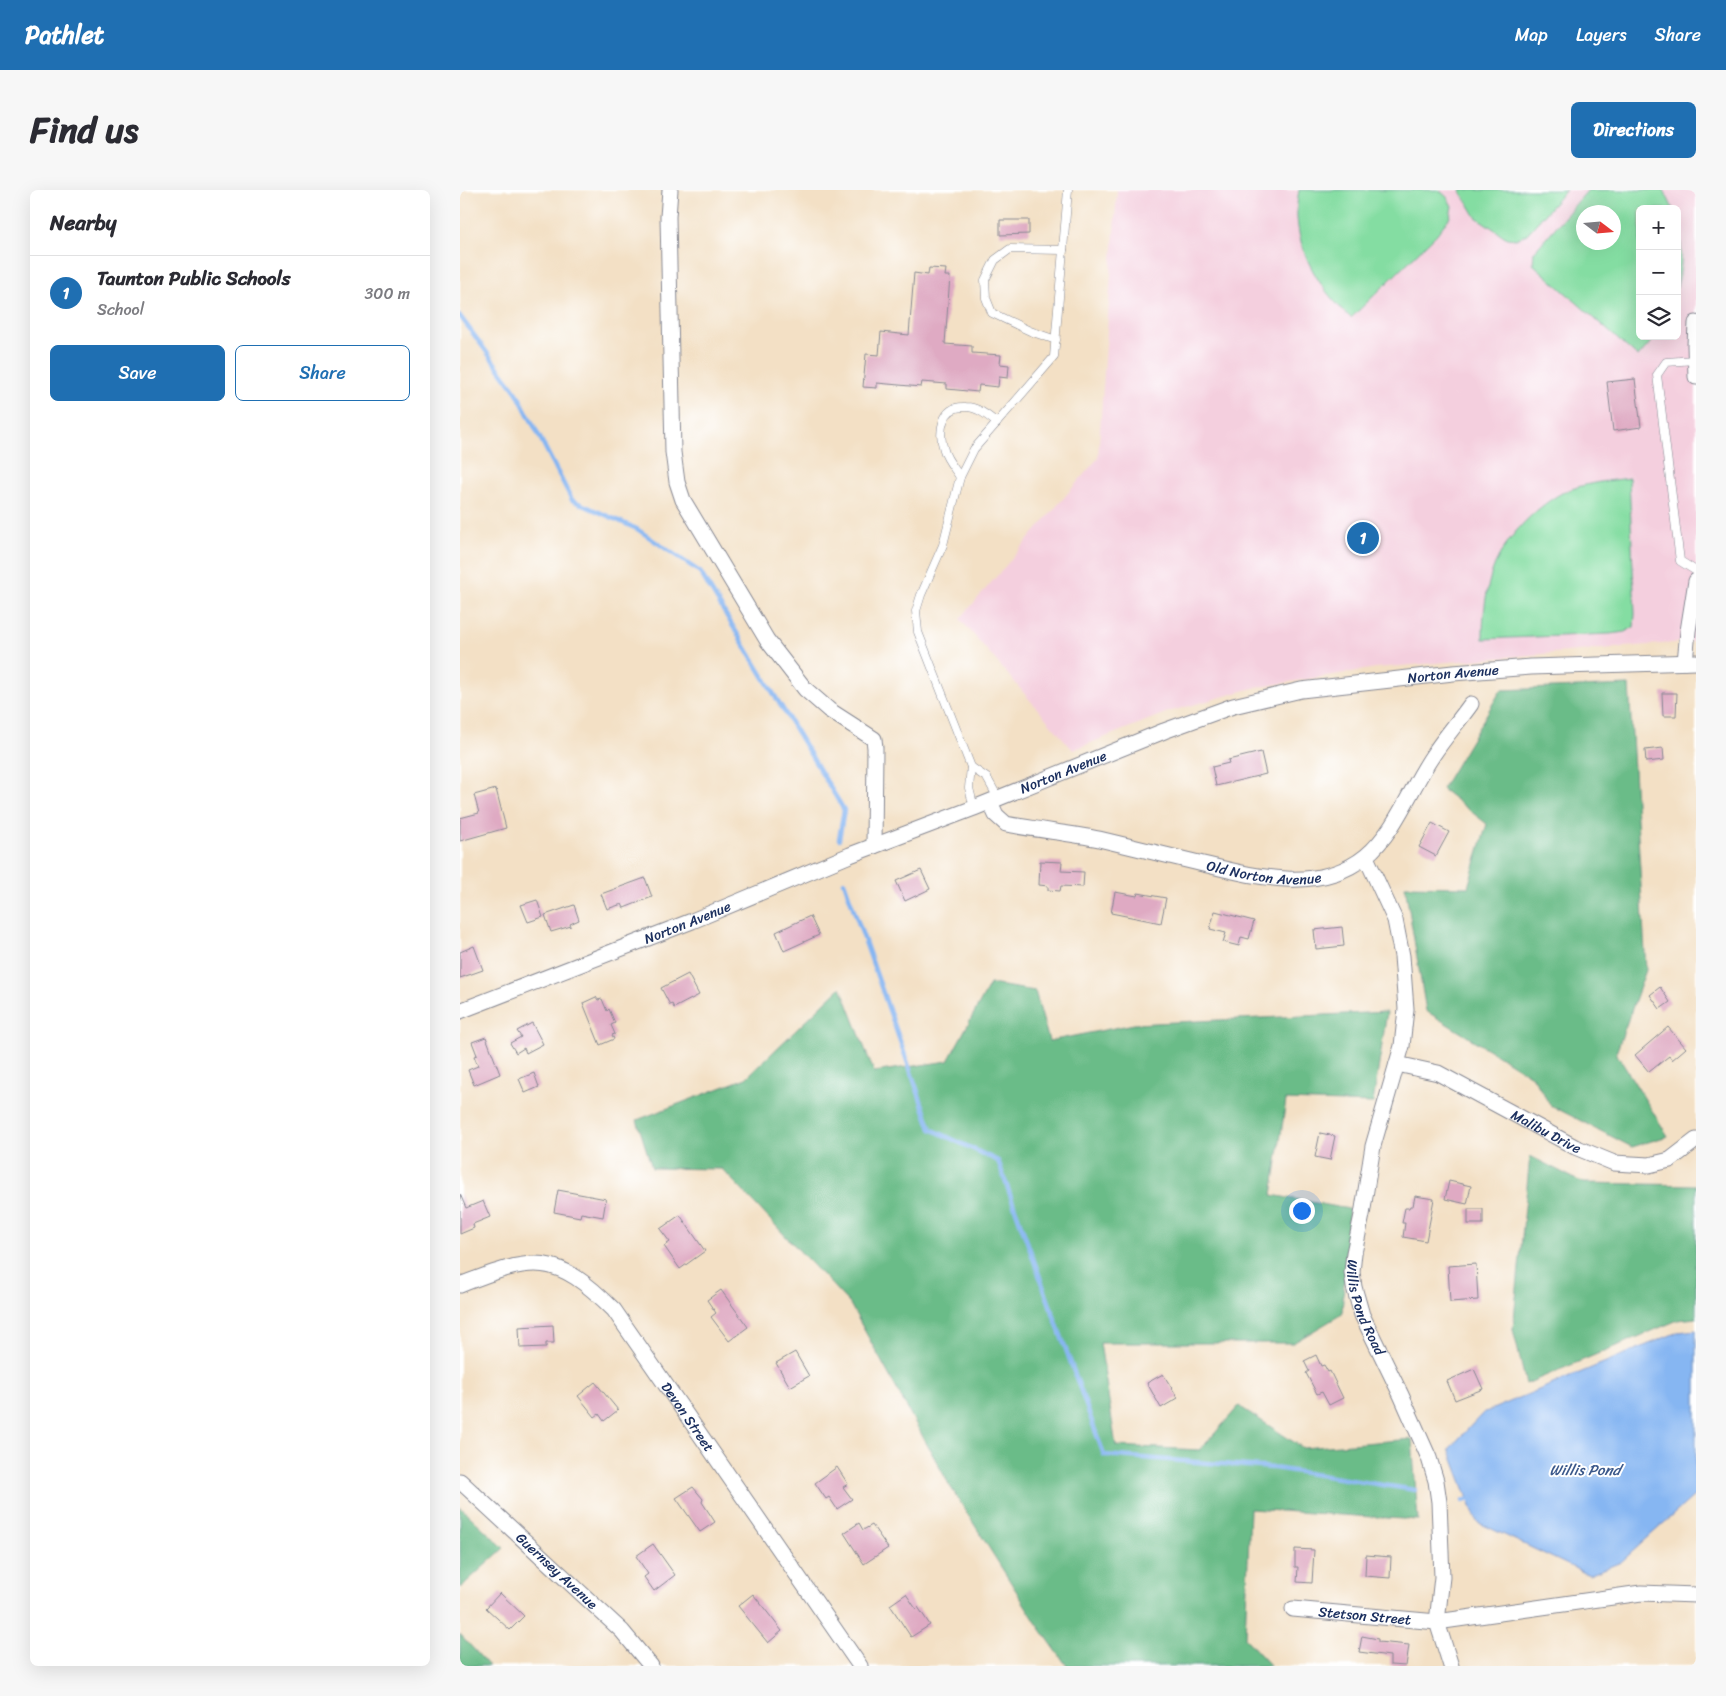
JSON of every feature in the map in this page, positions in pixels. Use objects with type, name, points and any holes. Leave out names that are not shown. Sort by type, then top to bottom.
[{"type":"street","points":[[670,190],[668,217],[673,443],[676,482],[683,500],[700,531],[767,640],[805,689],[828,710],[874,740],[876,748],[874,846]]},
{"type":"street","points":[[1696,323],[1696,377]]},
{"type":"street","points":[[1690,662],[1688,630],[1696,580]]},
{"type":"street","name":"Norton Avenue","points":[[460,1011],[692,921],[874,846],[1233,706],[1301,690],[1453,673],[1531,667],[1690,662]]},
{"type":"street","name":"Old Norton Avenue","points":[[994,800],[996,816],[1006,824],[1098,839],[1258,877],[1290,880],[1315,877],[1338,871],[1366,857],[1382,839],[1433,756],[1471,704]]},
{"type":"street","name":"Willis Pond Road","points":[[1366,857],[1395,920],[1402,956],[1406,1009],[1402,1046],[1373,1146],[1352,1272],[1362,1315],[1401,1395],[1429,1458],[1436,1481],[1439,1502],[1442,1577],[1437,1622],[1451,1666]]},
{"type":"street","name":"Malibu Drive","points":[[1397,1064],[1438,1073],[1575,1147],[1614,1163],[1649,1164],[1670,1160],[1696,1140]]},
{"type":"street","name":"Devon Street","points":[[460,1285],[502,1269],[537,1264],[549,1265],[561,1269],[584,1282],[614,1310],[860,1666]]},
{"type":"street","name":"Guernsey Avenue","points":[[460,1481],[622,1631],[651,1666]]},
{"type":"street","name":"Stetson Street","points":[[1293,1609],[1437,1622],[1632,1594],[1696,1595]]},
{"type":"lane","points":[[974,808],[969,788],[971,767],[918,632],[916,611],[943,545],[960,476],[974,449],[1054,357],[1068,190]]},
{"type":"lane","points":[[1056,340],[1030,331],[992,313],[986,298],[985,280],[995,260],[1010,249],[1063,250]]},
{"type":"lane","points":[[1695,360],[1666,362],[1657,375],[1680,561],[1696,571]]},
{"type":"lane","points":[[960,476],[944,452],[940,434],[944,419],[952,409],[966,407],[984,413],[997,423]]},
{"type":"lane","points":[[971,767],[987,778],[994,800]]},
{"type":"shaded area","points":[[1117,190],[1696,190],[1696,641],[1376,668],[1253,688],[1168,712],[1073,750],[960,619],[1098,458]]},
{"type":"green space","points":[[1299,190],[1439,190],[1447,197],[1452,206],[1450,217],[1436,235],[1351,318],[1326,291],[1308,260],[1298,226]]},
{"type":"green space","points":[[1460,190],[1566,190],[1527,234],[1516,239],[1507,238],[1476,217]]},
{"type":"green space","points":[[1588,190],[1664,190],[1671,205],[1636,205],[1636,340],[1653,340],[1638,357],[1533,264],[1534,252]]},
{"type":"green space","points":[[1629,478],[1634,627],[1625,632],[1610,634],[1483,639],[1487,591],[1491,575],[1502,551],[1519,528],[1540,508],[1562,493],[1604,481]]},
{"type":"green space","points":[[1629,685],[1646,970],[1616,1053],[1668,1136],[1632,1147],[1550,1105],[1533,1077],[1426,1011],[1405,886],[1468,887],[1487,824],[1442,789],[1501,690]]},
{"type":"green space","points":[[990,984],[1035,991],[1049,1041],[1134,1024],[1387,1012],[1373,1103],[1286,1100],[1272,1195],[1349,1209],[1342,1314],[1293,1343],[1100,1343],[1116,1446],[1200,1450],[1239,1406],[1303,1448],[1412,1439],[1418,1520],[1250,1509],[1245,1638],[1271,1666],[1067,1666],[1037,1624],[950,1486],[850,1304],[722,1169],[652,1168],[637,1120],[746,1078],[841,987],[874,1072],[948,1061]]},
{"type":"green space","points":[[1530,1156],[1583,1183],[1696,1185],[1696,1318],[1678,1320],[1526,1384],[1513,1329]]},
{"type":"green space","points":[[460,1507],[504,1548],[460,1588]]},
{"type":"green space","points":[[460,1634],[489,1666],[460,1666]]},
{"type":"water","name":"Willis Pond","points":[[1696,1330],[1696,1494],[1621,1562],[1589,1575],[1477,1522],[1449,1449],[1483,1413],[1678,1332]]},
{"type":"building","points":[[1000,220],[1029,220],[1029,234],[1000,235]]},
{"type":"building","points":[[929,268],[946,269],[945,276],[950,276],[945,344],[972,346],[972,353],[1001,355],[1000,364],[1009,365],[1008,378],[999,377],[998,387],[979,385],[978,392],[947,389],[947,384],[922,382],[921,387],[877,383],[877,388],[863,387],[866,354],[879,355],[881,332],[909,335],[914,273],[928,275]]},
{"type":"building","points":[[1635,379],[1641,427],[1613,431],[1607,382]]},
{"type":"building","points":[[1662,693],[1677,693],[1676,716],[1663,716]]},
{"type":"building","points":[[1663,748],[1664,760],[1646,762],[1645,750]]},
{"type":"building","points":[[1261,752],[1266,774],[1216,786],[1212,767],[1229,763],[1228,760]]},
{"type":"building","points":[[496,789],[506,828],[460,841],[460,818],[479,813],[474,795]]},
{"type":"building","points":[[1432,823],[1449,832],[1436,856],[1419,847]]},
{"type":"building","points":[[1040,861],[1062,862],[1061,871],[1084,872],[1083,887],[1061,886],[1060,891],[1048,890],[1048,886],[1039,885]]},
{"type":"building","points":[[921,870],[930,889],[905,901],[896,881]]},
{"type":"building","points":[[645,878],[652,897],[624,908],[622,904],[607,909],[601,894]]},
{"type":"building","points":[[1115,892],[1137,896],[1138,893],[1166,898],[1161,923],[1111,913]]},
{"type":"building","points":[[537,900],[543,917],[528,922],[521,905]]},
{"type":"building","points":[[574,905],[579,920],[570,924],[571,926],[551,932],[545,915]]},
{"type":"building","points":[[1215,911],[1254,921],[1249,939],[1241,937],[1239,946],[1223,942],[1226,933],[1210,929]]},
{"type":"building","points":[[810,916],[819,935],[784,951],[776,932]]},
{"type":"building","points":[[1342,927],[1344,946],[1316,949],[1314,930]]},
{"type":"building","points":[[474,946],[483,970],[460,978],[460,952]]},
{"type":"building","points":[[688,974],[699,995],[674,1008],[672,1004],[670,1005],[661,988]]},
{"type":"building","points":[[1660,987],[1670,1002],[1660,1009],[1650,995]]},
{"type":"building","points":[[596,997],[598,1000],[602,999],[615,1023],[611,1025],[615,1034],[612,1035],[614,1039],[600,1045],[583,1003]]},
{"type":"building","points":[[532,1023],[543,1044],[526,1053],[524,1048],[516,1053],[510,1043],[521,1037],[517,1031]]},
{"type":"building","points":[[1668,1027],[1686,1048],[1672,1060],[1669,1056],[1649,1072],[1635,1055]]},
{"type":"building","points":[[486,1037],[500,1074],[474,1085],[468,1070],[478,1066],[474,1056],[477,1055],[472,1042]]},
{"type":"building","points":[[534,1073],[539,1087],[525,1093],[519,1079]]},
{"type":"building","points":[[1320,1133],[1335,1136],[1330,1160],[1315,1157]]},
{"type":"building","points":[[1449,1181],[1471,1186],[1467,1204],[1445,1199]]},
{"type":"building","points":[[558,1190],[606,1199],[603,1217],[581,1213],[580,1217],[554,1212]]},
{"type":"building","points":[[460,1194],[466,1208],[483,1201],[490,1217],[473,1224],[474,1228],[460,1234]]},
{"type":"building","points":[[1415,1196],[1434,1199],[1426,1241],[1403,1237],[1405,1223],[1402,1223],[1405,1208],[1413,1206]]},
{"type":"building","points":[[1468,1209],[1483,1209],[1483,1224],[1468,1224]]},
{"type":"building","points":[[680,1215],[705,1251],[680,1269],[664,1246],[670,1242],[660,1229]]},
{"type":"building","points":[[1476,1264],[1478,1300],[1450,1302],[1448,1266]]},
{"type":"building","points":[[721,1290],[748,1327],[729,1341],[711,1317],[716,1313],[707,1300]]},
{"type":"building","points":[[553,1325],[554,1343],[546,1343],[546,1347],[520,1348],[519,1327]]},
{"type":"building","points":[[795,1352],[809,1376],[790,1387],[776,1363]]},
{"type":"building","points":[[1316,1355],[1321,1366],[1324,1365],[1328,1372],[1330,1371],[1343,1398],[1329,1405],[1322,1392],[1317,1394],[1306,1373],[1309,1371],[1304,1361]]},
{"type":"building","points":[[1474,1369],[1483,1389],[1455,1400],[1447,1381]]},
{"type":"building","points":[[1163,1374],[1178,1398],[1161,1408],[1147,1383]]},
{"type":"building","points":[[595,1382],[618,1410],[604,1421],[599,1414],[595,1417],[578,1396]]},
{"type":"building","points":[[837,1467],[848,1484],[843,1487],[852,1499],[837,1509],[829,1497],[826,1499],[815,1483]]},
{"type":"building","points":[[693,1487],[703,1499],[702,1502],[715,1522],[700,1532],[676,1498]]},
{"type":"building","points":[[859,1523],[863,1530],[872,1525],[888,1548],[864,1564],[844,1533]]},
{"type":"building","points":[[653,1544],[675,1575],[654,1591],[644,1577],[648,1574],[636,1556]]},
{"type":"building","points":[[1295,1549],[1314,1550],[1312,1583],[1297,1582],[1298,1567],[1295,1567]]},
{"type":"building","points":[[1366,1555],[1391,1557],[1390,1578],[1365,1576]]},
{"type":"building","points":[[500,1593],[524,1616],[510,1630],[486,1608]]},
{"type":"building","points":[[753,1594],[782,1631],[768,1643],[738,1606]]},
{"type":"building","points":[[906,1594],[916,1609],[918,1607],[930,1625],[911,1637],[890,1605]]},
{"type":"building","points":[[1362,1636],[1378,1639],[1378,1642],[1409,1645],[1406,1666],[1390,1665],[1390,1656],[1359,1652]]},
{"type":"waterway","points":[[460,316],[517,393],[572,500],[637,529],[700,572],[844,810],[839,839]]},
{"type":"waterway","points":[[844,882],[931,1129],[998,1161],[1104,1455],[1274,1468],[1415,1490]]},
{"type":"waterway","points":[[1463,1501],[1473,1498]]},
{"type":"place","name":"Taunton Public Schools","points":[[1363,538]]}]
